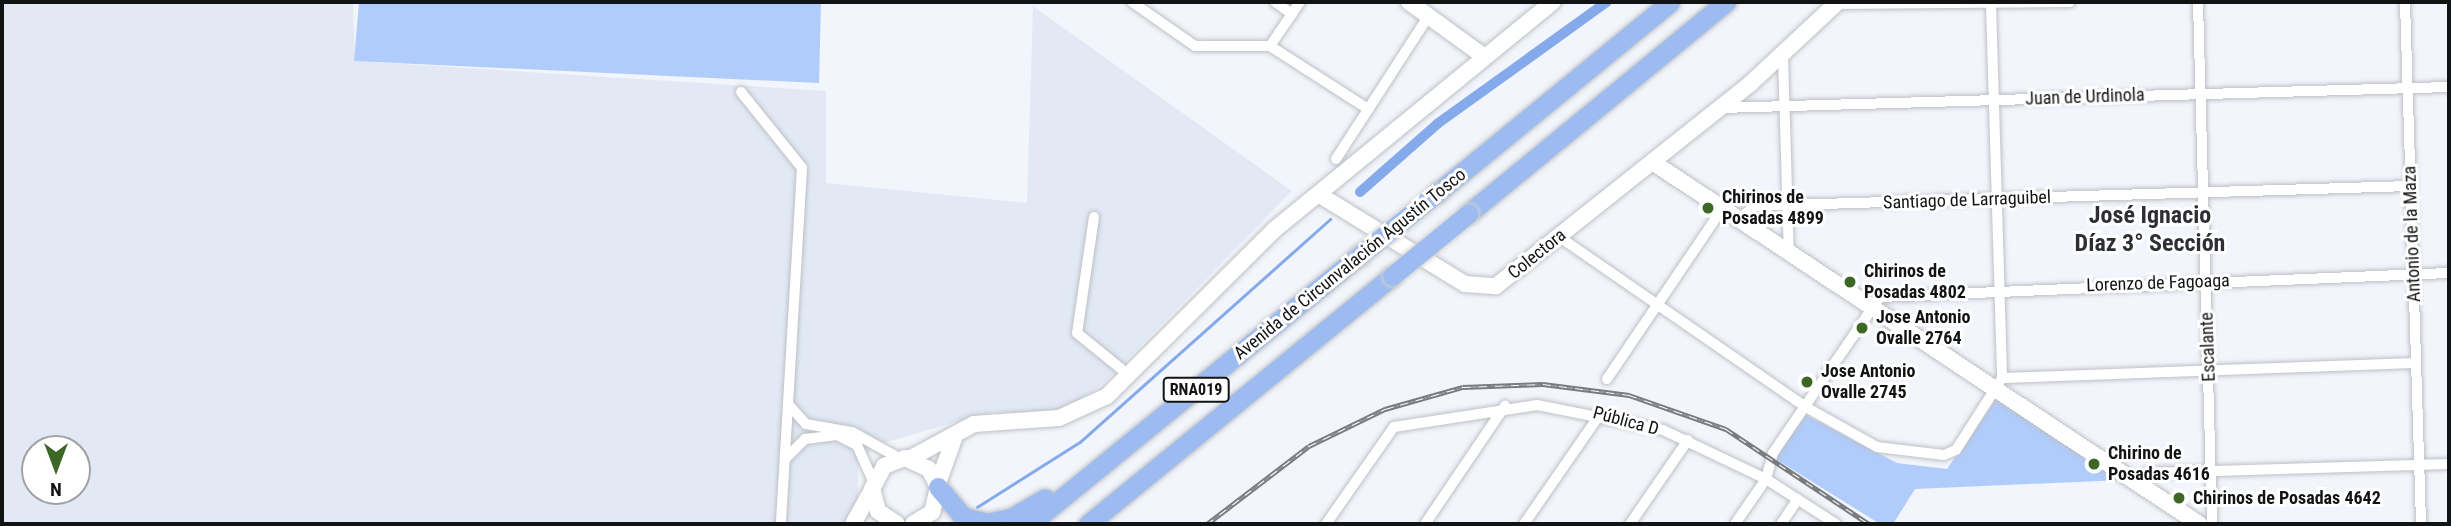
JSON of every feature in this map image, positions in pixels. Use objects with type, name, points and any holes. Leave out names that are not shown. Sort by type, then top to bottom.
[{"type":"highway","name":"Avenida de Circunvalación Agustín Tosco","points":[[1030,524],[1670,2]]},
{"type":"highway","name":"Avenida de Circunvalación Agustín Tosco","points":[[1088,524],[1726,2]]},
{"type":"highway","points":[[938,485],[963,517],[1002,521],[1172,409]]},
{"type":"main road","points":[[1409,2],[1482,55]]},
{"type":"main road","points":[[853,524],[884,466],[905,459],[984,421],[1075,414],[1130,376],[1318,194],[1482,55],[1553,2]]},
{"type":"main road","name":"Colectora","points":[[1318,194],[1478,289],[1505,280],[1654,163],[1783,56],[1836,3]]},
{"type":"main road","points":[[1654,163],[1789,253],[1998,384],[2133,481],[2199,524]]},
{"type":"main road","points":[[913,524],[932,512],[938,485],[957,434]]},
{"type":"main road","points":[[905,459],[929,468],[938,485]]},
{"type":"main road","points":[[872,485],[877,511],[891,524]]},
{"type":"street","points":[[1132,2],[1195,46],[1270,46],[1368,109]]},
{"type":"street","points":[[1275,2],[1292,14]]},
{"type":"street","points":[[1270,46],[1300,2]]},
{"type":"street","points":[[1836,3],[2070,2]]},
{"type":"street","name":"Escalante","points":[[2198,2],[2212,524]]},
{"type":"street","name":"Antonio de la Maza","points":[[2405,2],[2421,524]]},
{"type":"street","points":[[1558,236],[1804,406],[1877,447],[1944,455],[1955,450],[1998,384],[2000,288],[1991,4]]},
{"type":"street","points":[[1336,159],[1429,15]]},
{"type":"street","points":[[1783,56],[1790,106],[1789,253]]},
{"type":"street","name":"Juan de Urdinola","points":[[1720,108],[2449,87]]},
{"type":"street","points":[[741,92],[802,168],[781,524]]},
{"type":"street","name":"Santiago de Larraguibel","points":[[1738,219],[1750,208],[1791,205],[2411,186]]},
{"type":"street","points":[[1607,379],[1722,209]]},
{"type":"street","points":[[1094,217],[1077,332],[1130,376]]},
{"type":"street","name":"Lorenzo de Fagoaga","points":[[1871,305],[1888,294],[2449,273]]},
{"type":"street","points":[[1735,524],[1766,479],[1773,453],[1871,305]]},
{"type":"street","points":[[1998,384],[2209,369],[2416,363]]},
{"type":"street","points":[[788,404],[806,424],[852,432],[905,459]]},
{"type":"street","points":[[1424,524],[1505,406]]},
{"type":"street","name":"Pública D","points":[[1326,524],[1394,427],[1505,406],[1601,413],[1688,440],[1766,479],[1836,524]]},
{"type":"street","points":[[1524,524],[1601,413]]},
{"type":"street","points":[[785,459],[805,439],[837,435],[857,445],[872,485]]},
{"type":"street","points":[[1630,524],[1688,440]]},
{"type":"street","points":[[2133,481],[2148,473],[2449,464]]},
{"type":"street","points":[[1781,524],[1798,499]]},
{"type":"shaded area","points":[[2,2],[353,2],[355,61],[826,91],[826,183],[1027,203],[1033,6],[1292,191],[1105,382],[1063,412],[991,412],[876,445],[858,461],[858,507],[844,524],[2,524]]},
{"type":"shaded area","points":[[359,2],[821,2],[819,83],[354,61]]},
{"type":"shaded area","points":[[1997,398],[2122,480],[1915,489],[1893,524],[1880,524],[1774,458],[1804,414],[1897,463],[1947,469]]},
{"type":"waterway","points":[[1360,192],[1437,124],[1607,2]]},
{"type":"waterway","points":[[977,507],[1080,442],[1330,219]]},
{"type":"railway","points":[[1207,524],[1309,446],[1385,409],[1463,387],[1543,384],[1629,395],[1726,429],[1869,524]]},
{"type":"place","name":"Chirinos de Posadas 4899","points":[[1708,208]]},
{"type":"place","name":"Chirinos de Posadas 4802","points":[[1850,282]]},
{"type":"place","name":"Jose Antonio Ovalle 2764","points":[[1862,328]]},
{"type":"place","name":"Jose Antonio Ovalle 2745","points":[[1807,382]]},
{"type":"place","name":"Chirino de Posadas 4616","points":[[2094,464]]},
{"type":"place","name":"Chirinos de Posadas 4642","points":[[2179,498]]},
{"type":"district","name":"José Ignacio Díaz 3° Sección","points":[[2150,230]]}]
